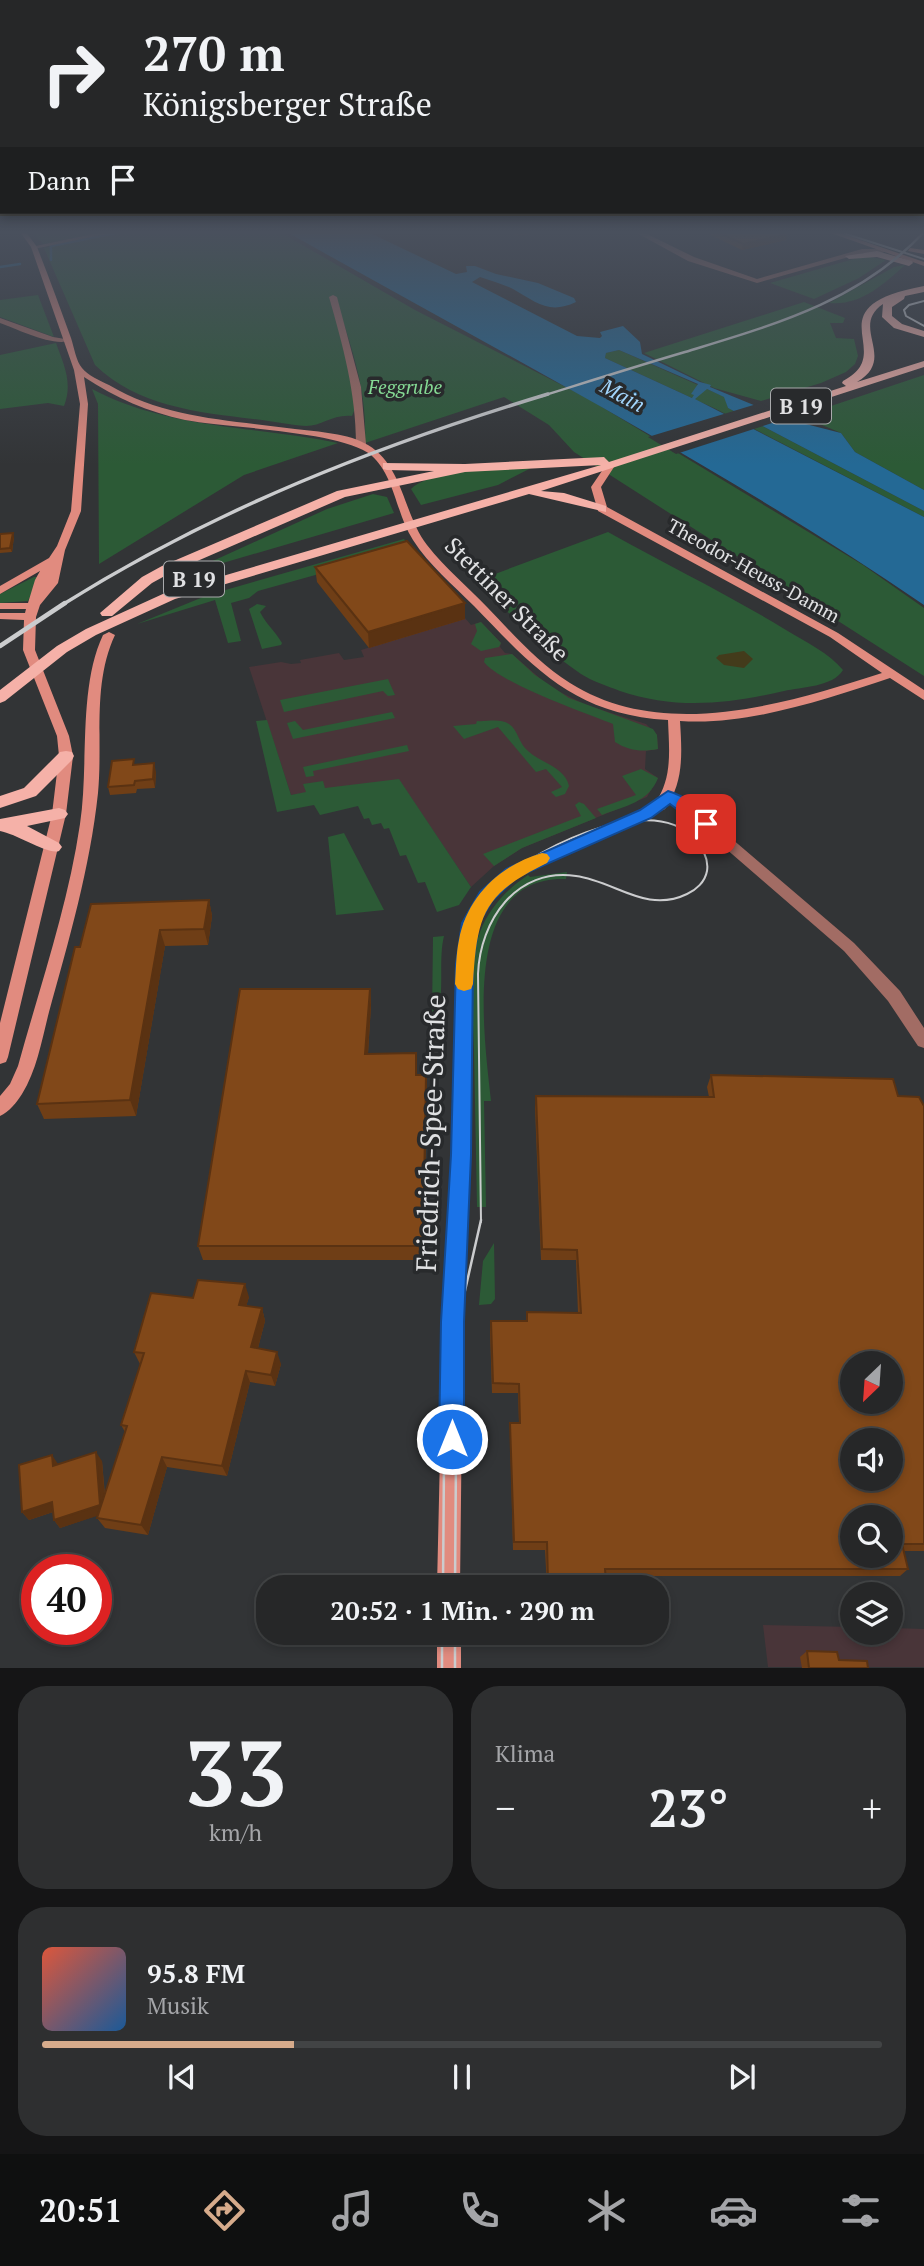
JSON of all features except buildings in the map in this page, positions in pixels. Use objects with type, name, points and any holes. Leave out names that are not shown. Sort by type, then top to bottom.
[{"type":"main road","points":[[0,1057],[53,847],[66,756],[63,736],[29,650],[32,611],[40,580],[76,510],[84,404],[78,370],[56,310]]},
{"type":"main road","points":[[847,383],[863,373],[870,361],[863,323],[871,310]]},
{"type":"main road","points":[[886,310],[886,313],[898,326],[924,334]]},
{"type":"main road","name":"B 19","points":[[0,683],[66,636],[110,625],[158,591],[517,494],[924,357]]},
{"type":"main road","name":"B 19","points":[[0,698],[62,649],[141,607],[201,584],[287,556],[606,464],[924,364]]},
{"type":"main road","points":[[78,370],[107,388],[152,409],[186,417],[356,443]]},
{"type":"main road","name":"Stettiner Straße","points":[[356,443],[387,466],[417,539],[497,624],[557,678],[585,696],[604,703],[674,718],[718,718],[743,715],[891,674]]},
{"type":"main road","points":[[387,466],[466,468],[606,464],[596,487],[602,509]]},
{"type":"main road","points":[[0,1108],[16,1089],[26,1066],[78,871],[91,794],[97,675],[110,625],[147,580],[166,569],[341,494],[466,468]]},
{"type":"main road","points":[[517,494],[552,494],[602,509]]},
{"type":"main road","name":"Theodor-Heuss-Damm","points":[[602,509],[834,635],[924,696]]},
{"type":"main road","points":[[0,591],[42,567],[56,553]]},
{"type":"main road","points":[[0,606],[32,611]]},
{"type":"main road","points":[[0,710],[74,651],[141,607]]},
{"type":"main road","points":[[0,616],[32,611]]},
{"type":"main road","points":[[668,796],[674,783],[674,718]]},
{"type":"main road","points":[[0,802],[30,792],[40,785],[66,756]]},
{"type":"main road","name":"Friedrich-Spee-Straße","points":[[449,1575],[453,1305],[461,1155],[465,964],[471,923],[486,897],[511,873],[645,814],[660,806],[668,796]]},
{"type":"main road","points":[[1,825],[59,814]]},
{"type":"main road","points":[[1,825],[32,834],[53,847]]},
{"type":"main road","points":[[449,1645],[449,1668]]},
{"type":"street","points":[[337,310],[355,367],[362,408],[356,443]]},
{"type":"street","points":[[0,320],[52,339],[66,340]]},
{"type":"street","points":[[668,796],[685,806],[849,947],[894,996],[924,1041]]},
{"type":"shaded area","points":[[465,618],[471,625],[481,622],[501,643],[500,647],[505,653],[512,654],[550,687],[586,705],[646,724],[657,735],[658,749],[646,751],[645,769],[658,778],[647,797],[522,848],[494,866],[471,887],[399,780],[291,795],[249,667],[281,662],[301,663],[300,660],[339,653],[344,660],[364,657],[361,650]]},
{"type":"shaded area","points":[[763,1625],[840,1627],[840,1645],[903,1645],[903,1628],[924,1629],[924,1667],[768,1667]]},
{"type":"green space","points":[[0,310],[44,310],[54,337],[0,317]]},
{"type":"green space","points":[[71,310],[339,310],[358,401],[352,416],[306,426],[293,425],[168,405],[129,390],[95,365]]},
{"type":"green space","name":"Feggrube","points":[[340,310],[415,310],[587,398],[863,565],[924,608],[924,676],[574,452],[549,425],[504,397],[365,443],[362,391]]},
{"type":"green space","points":[[779,310],[824,310],[845,318],[843,323],[830,323],[836,338],[854,339],[858,356],[855,364],[846,372],[821,383],[761,401],[714,388],[644,353]]},
{"type":"green space","points":[[56,343],[68,382],[64,406],[48,403],[0,409],[0,355]]},
{"type":"green space","points":[[619,350],[725,397],[728,408],[924,511],[924,517],[716,409],[605,358],[606,353]]},
{"type":"green space","points":[[924,375],[924,490],[855,452],[841,433],[801,416]]},
{"type":"green space","points":[[92,389],[150,412],[181,419],[338,443],[244,475],[99,564],[98,404]]},
{"type":"green space","points":[[531,468],[498,485],[421,505],[411,489],[420,483],[450,474]]},
{"type":"green space","points":[[373,494],[387,497],[394,513],[182,575],[327,509]]},
{"type":"green space","points":[[608,532],[764,617],[824,653],[843,670],[838,676],[824,683],[722,702],[682,703],[641,697],[581,674],[539,642],[476,581]]},
{"type":"green space","points":[[404,539],[409,546],[405,550],[258,591],[249,598],[231,603],[241,641],[228,643],[215,600],[137,624],[208,595]]},
{"type":"green space","points":[[39,577],[28,601],[0,603],[0,594]]},
{"type":"green space","points":[[257,604],[266,606],[260,612],[281,645],[262,649],[249,609]]},
{"type":"green space","points":[[481,622],[501,643],[499,647],[481,651],[471,644],[477,631],[475,624]]},
{"type":"green space","points":[[512,654],[535,675],[569,698],[653,729],[657,735],[658,749],[636,750],[620,745],[615,742],[613,724],[524,688],[484,662],[485,658]]},
{"type":"green space","points":[[388,679],[395,695],[388,696],[383,691],[284,712],[280,700]]},
{"type":"green space","points":[[392,712],[395,718],[293,739],[287,723],[295,721],[303,730]]},
{"type":"green space","points":[[267,720],[291,795],[306,792],[303,784],[323,781],[325,788],[399,779],[471,887],[459,905],[437,912],[425,882],[418,883],[406,855],[400,856],[389,828],[384,829],[381,823],[372,825],[369,818],[364,819],[358,806],[320,815],[314,805],[277,812],[256,721]]},
{"type":"green space","points":[[477,721],[509,724],[528,751],[563,774],[569,786],[565,794],[556,797],[551,792],[562,787],[546,769],[536,772],[498,727],[464,739],[453,726],[476,724]]},
{"type":"green space","points":[[407,745],[409,751],[313,771],[314,776],[306,777],[303,767]]},
{"type":"green space","points":[[641,769],[658,778],[649,793],[635,802],[602,815],[597,809],[636,795],[622,776]]},
{"type":"green space","points":[[579,802],[596,818],[522,848],[494,866],[483,854],[581,816],[575,805]]},
{"type":"green space","points":[[344,833],[384,910],[336,915],[328,837]]},
{"type":"green space","points":[[567,872],[566,879],[532,885],[509,903],[494,930],[486,964],[484,1001],[491,1101],[484,1101],[486,1207],[477,1207],[472,990],[476,945],[484,923],[494,907],[520,880],[528,875],[530,877]]},
{"type":"green space","points":[[444,936],[439,1006],[437,1014],[432,1015],[433,937]]},
{"type":"green space","points":[[494,1243],[495,1299],[491,1304],[479,1305],[483,1261]]},
{"type":"sand","points":[[744,651],[753,659],[744,668],[724,665],[716,658],[719,655]]},
{"type":"water","name":"Main","points":[[427,310],[526,310],[577,336],[600,338],[600,332],[623,326],[640,342],[642,354],[711,385],[710,387],[790,420],[841,433],[855,452],[924,490],[924,511],[728,408],[724,397],[707,389],[695,399],[924,517],[924,605],[769,505]],"holes":[[[619,350],[698,384],[691,394],[694,395],[692,398],[605,358],[606,353]]]},
{"type":"pier","points":[[760,403],[791,417],[676,454],[648,437]]},
{"type":"tram line","points":[[904,310],[906,316],[924,326]]},
{"type":"tram line","points":[[451,1222],[456,1159],[457,962],[464,935],[475,910],[503,878],[527,861],[586,832],[617,823],[647,820],[673,825],[694,838],[706,858],[707,871],[704,879],[690,892],[672,899],[658,900],[631,894],[590,879],[555,875],[536,880],[519,889],[494,917],[480,954],[478,974],[481,1220]]},
{"type":"tram line","points":[[443,1575],[445,1335],[451,1220]]},
{"type":"tram line","points":[[455,1575],[457,1326],[481,1220]]},
{"type":"tram line","points":[[442,1645],[442,1668]]},
{"type":"tram line","points":[[455,1645],[455,1668]]},
{"type":"railway","points":[[542,396],[750,332],[809,310]]},
{"type":"railway","points":[[62,605],[178,539],[298,483],[421,435],[548,394]]},
{"type":"railway","points":[[0,646],[65,603]]},
{"type":"slow traffic","points":[[464,984],[467,939],[478,907],[511,873],[542,858]]},
{"type":"route","points":[[452,1439],[453,1322],[461,1155],[465,964],[471,923],[478,907],[511,873],[645,814],[660,806],[668,796],[706,824]]}]
